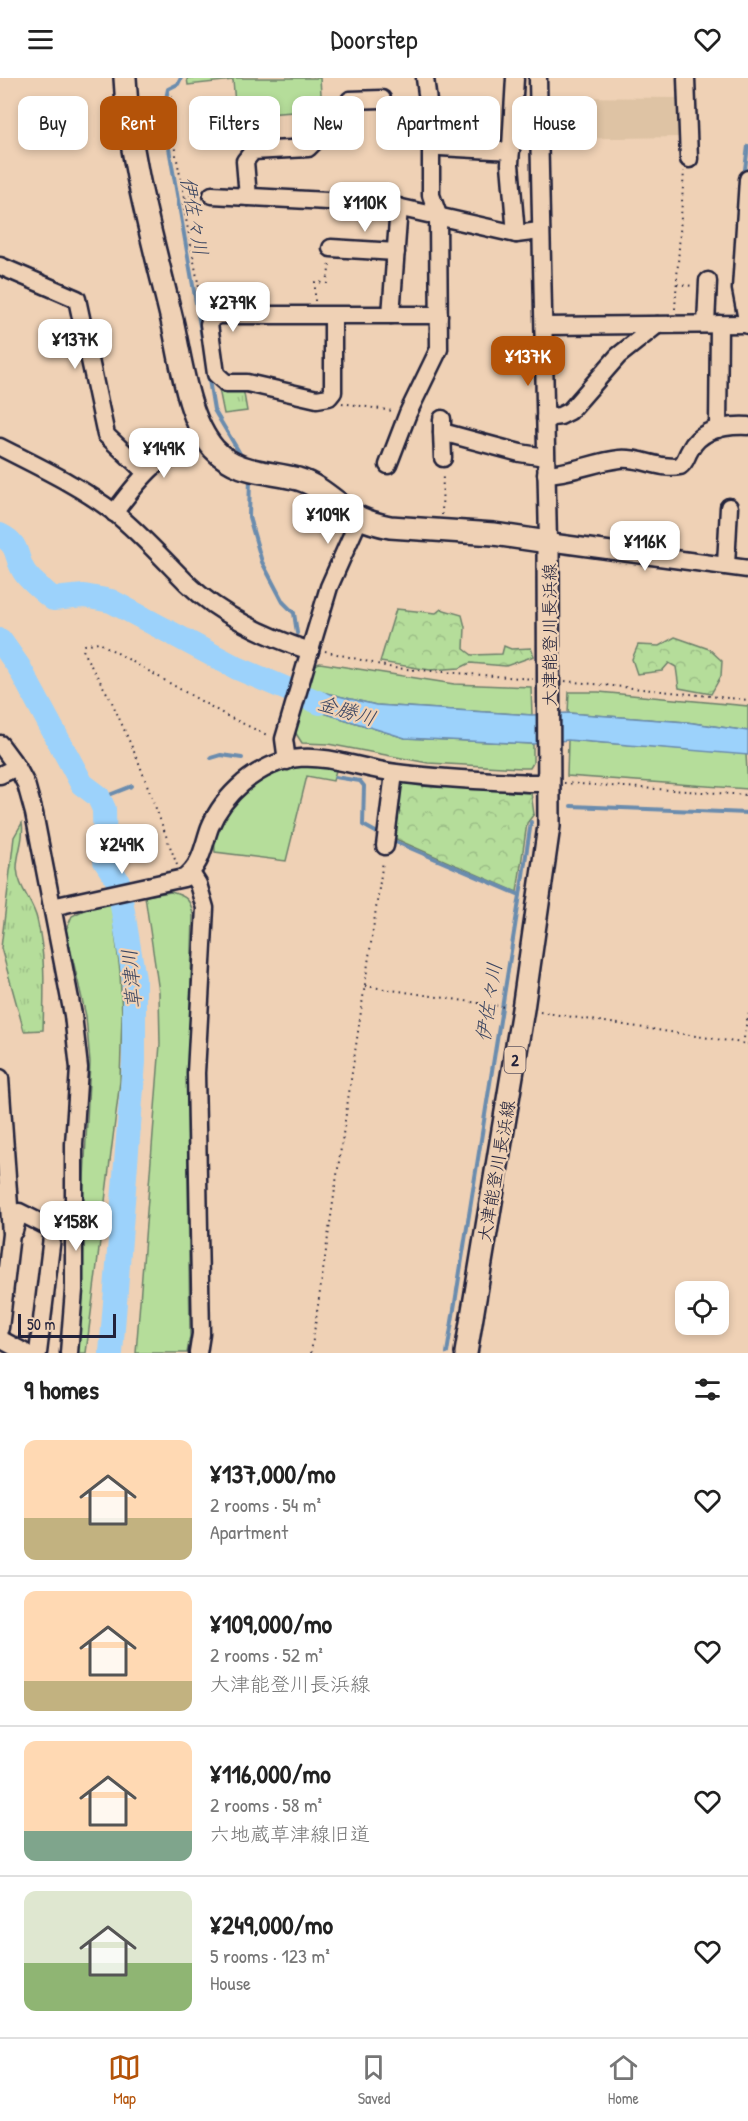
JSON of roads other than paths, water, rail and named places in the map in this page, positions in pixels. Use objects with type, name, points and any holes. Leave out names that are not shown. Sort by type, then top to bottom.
[{"type":"main road","name":"大津能登川長浜線","points":[[125,78],[127,123],[194,413],[213,448],[233,464],[309,484],[360,518],[390,527],[494,534],[548,542],[549,826],[516,1008],[466,1353]]},
{"type":"street","points":[[388,465],[408,413],[439,349],[438,215],[431,195],[431,125],[425,78]]},
{"type":"street","points":[[514,96],[515,78]]},
{"type":"street","points":[[538,78],[538,96]]},
{"type":"street","points":[[686,78],[688,159]]},
{"type":"street","points":[[248,197],[245,161],[253,151],[308,148],[320,136],[352,134],[350,99],[376,99]]},
{"type":"street","points":[[512,135],[516,234]]},
{"type":"street","points":[[493,150],[511,151]]},
{"type":"street","points":[[539,150],[548,542],[748,569]]},
{"type":"street","points":[[544,326],[748,324],[741,289],[748,179]]},
{"type":"street","points":[[212,195],[399,207],[516,234],[540,231]]},
{"type":"street","points":[[391,315],[399,207]]},
{"type":"street","points":[[331,248],[396,252]]},
{"type":"street","points":[[0,266],[77,299],[106,435],[145,472]]},
{"type":"street","points":[[708,281],[713,324],[718,429]]},
{"type":"street","points":[[333,316],[333,392],[329,397],[317,399],[247,383],[226,383],[216,374],[209,324],[212,318],[219,315],[439,315]]},
{"type":"street","points":[[545,418],[560,416],[570,411],[618,356],[665,325]]},
{"type":"street","points":[[443,458],[442,425],[520,453],[545,457]]},
{"type":"street","points":[[546,474],[565,474],[593,463],[621,459],[637,459],[662,467],[680,466],[697,440],[718,429],[748,426]]},
{"type":"street","points":[[114,513],[145,472],[169,452],[203,433]]},
{"type":"street","points":[[0,447],[84,492],[114,513],[147,541],[189,584],[233,617],[271,638],[309,652]]},
{"type":"street","points":[[726,565],[729,507]]},
{"type":"street","points":[[287,761],[285,734],[309,652],[329,587],[360,518]]},
{"type":"street","points":[[0,744],[5,776],[26,784],[34,813],[73,1015],[79,1068],[74,1183],[74,1290],[69,1353]]},
{"type":"street","points":[[52,907],[167,883],[188,876],[201,859],[211,825],[224,802],[260,772],[287,761],[309,756],[326,757],[394,773],[528,783],[550,774]]},
{"type":"street","points":[[385,846],[394,773]]},
{"type":"street","points":[[188,876],[198,884],[205,908],[195,1073],[201,1334],[198,1353]]},
{"type":"street","points":[[0,1078],[5,1206],[11,1236]]},
{"type":"street","points":[[44,1305],[52,1289],[64,1210],[74,1183]]},
{"type":"street","points":[[0,1328],[11,1236],[19,1212],[53,1229],[38,1353]]},
{"type":"street","points":[[0,1339],[26,1353]]},
{"type":"water","points":[[305,688],[376,705],[532,715],[568,713],[686,722],[748,731],[748,755],[568,740],[533,744],[405,738],[301,706]]},
{"type":"waterway","name":"伊佐々川","points":[[181,78],[178,84],[168,89],[163,114],[202,337]]},
{"type":"waterway","points":[[744,177],[748,146]]},
{"type":"waterway","name":"伊佐々川","points":[[208,374],[214,410],[242,457]]},
{"type":"waterway","name":"伊佐々川","points":[[250,478],[249,517],[262,562],[283,602],[294,613],[297,633]]},
{"type":"waterway","name":"金勝川","points":[[0,535],[14,547],[28,577],[53,599],[84,596],[111,601],[237,668],[320,703]]},
{"type":"waterway","name":"草津川","points":[[0,640],[19,667],[82,784],[98,796],[104,809],[105,861],[118,881],[134,979],[134,1062],[111,1353]]},
{"type":"waterway","name":"伊佐々川","points":[[211,758],[221,755],[242,758]]},
{"type":"waterway","name":"伊佐々川","points":[[335,777],[360,781],[364,786],[363,825],[383,836]]},
{"type":"waterway","name":"伊佐々川","points":[[98,796],[104,797],[132,786]]},
{"type":"waterway","points":[[571,806],[748,813]]},
{"type":"waterway","points":[[520,895],[531,822]]},
{"type":"waterway","name":"伊佐々川","points":[[389,839],[520,895],[447,1353]]}]
